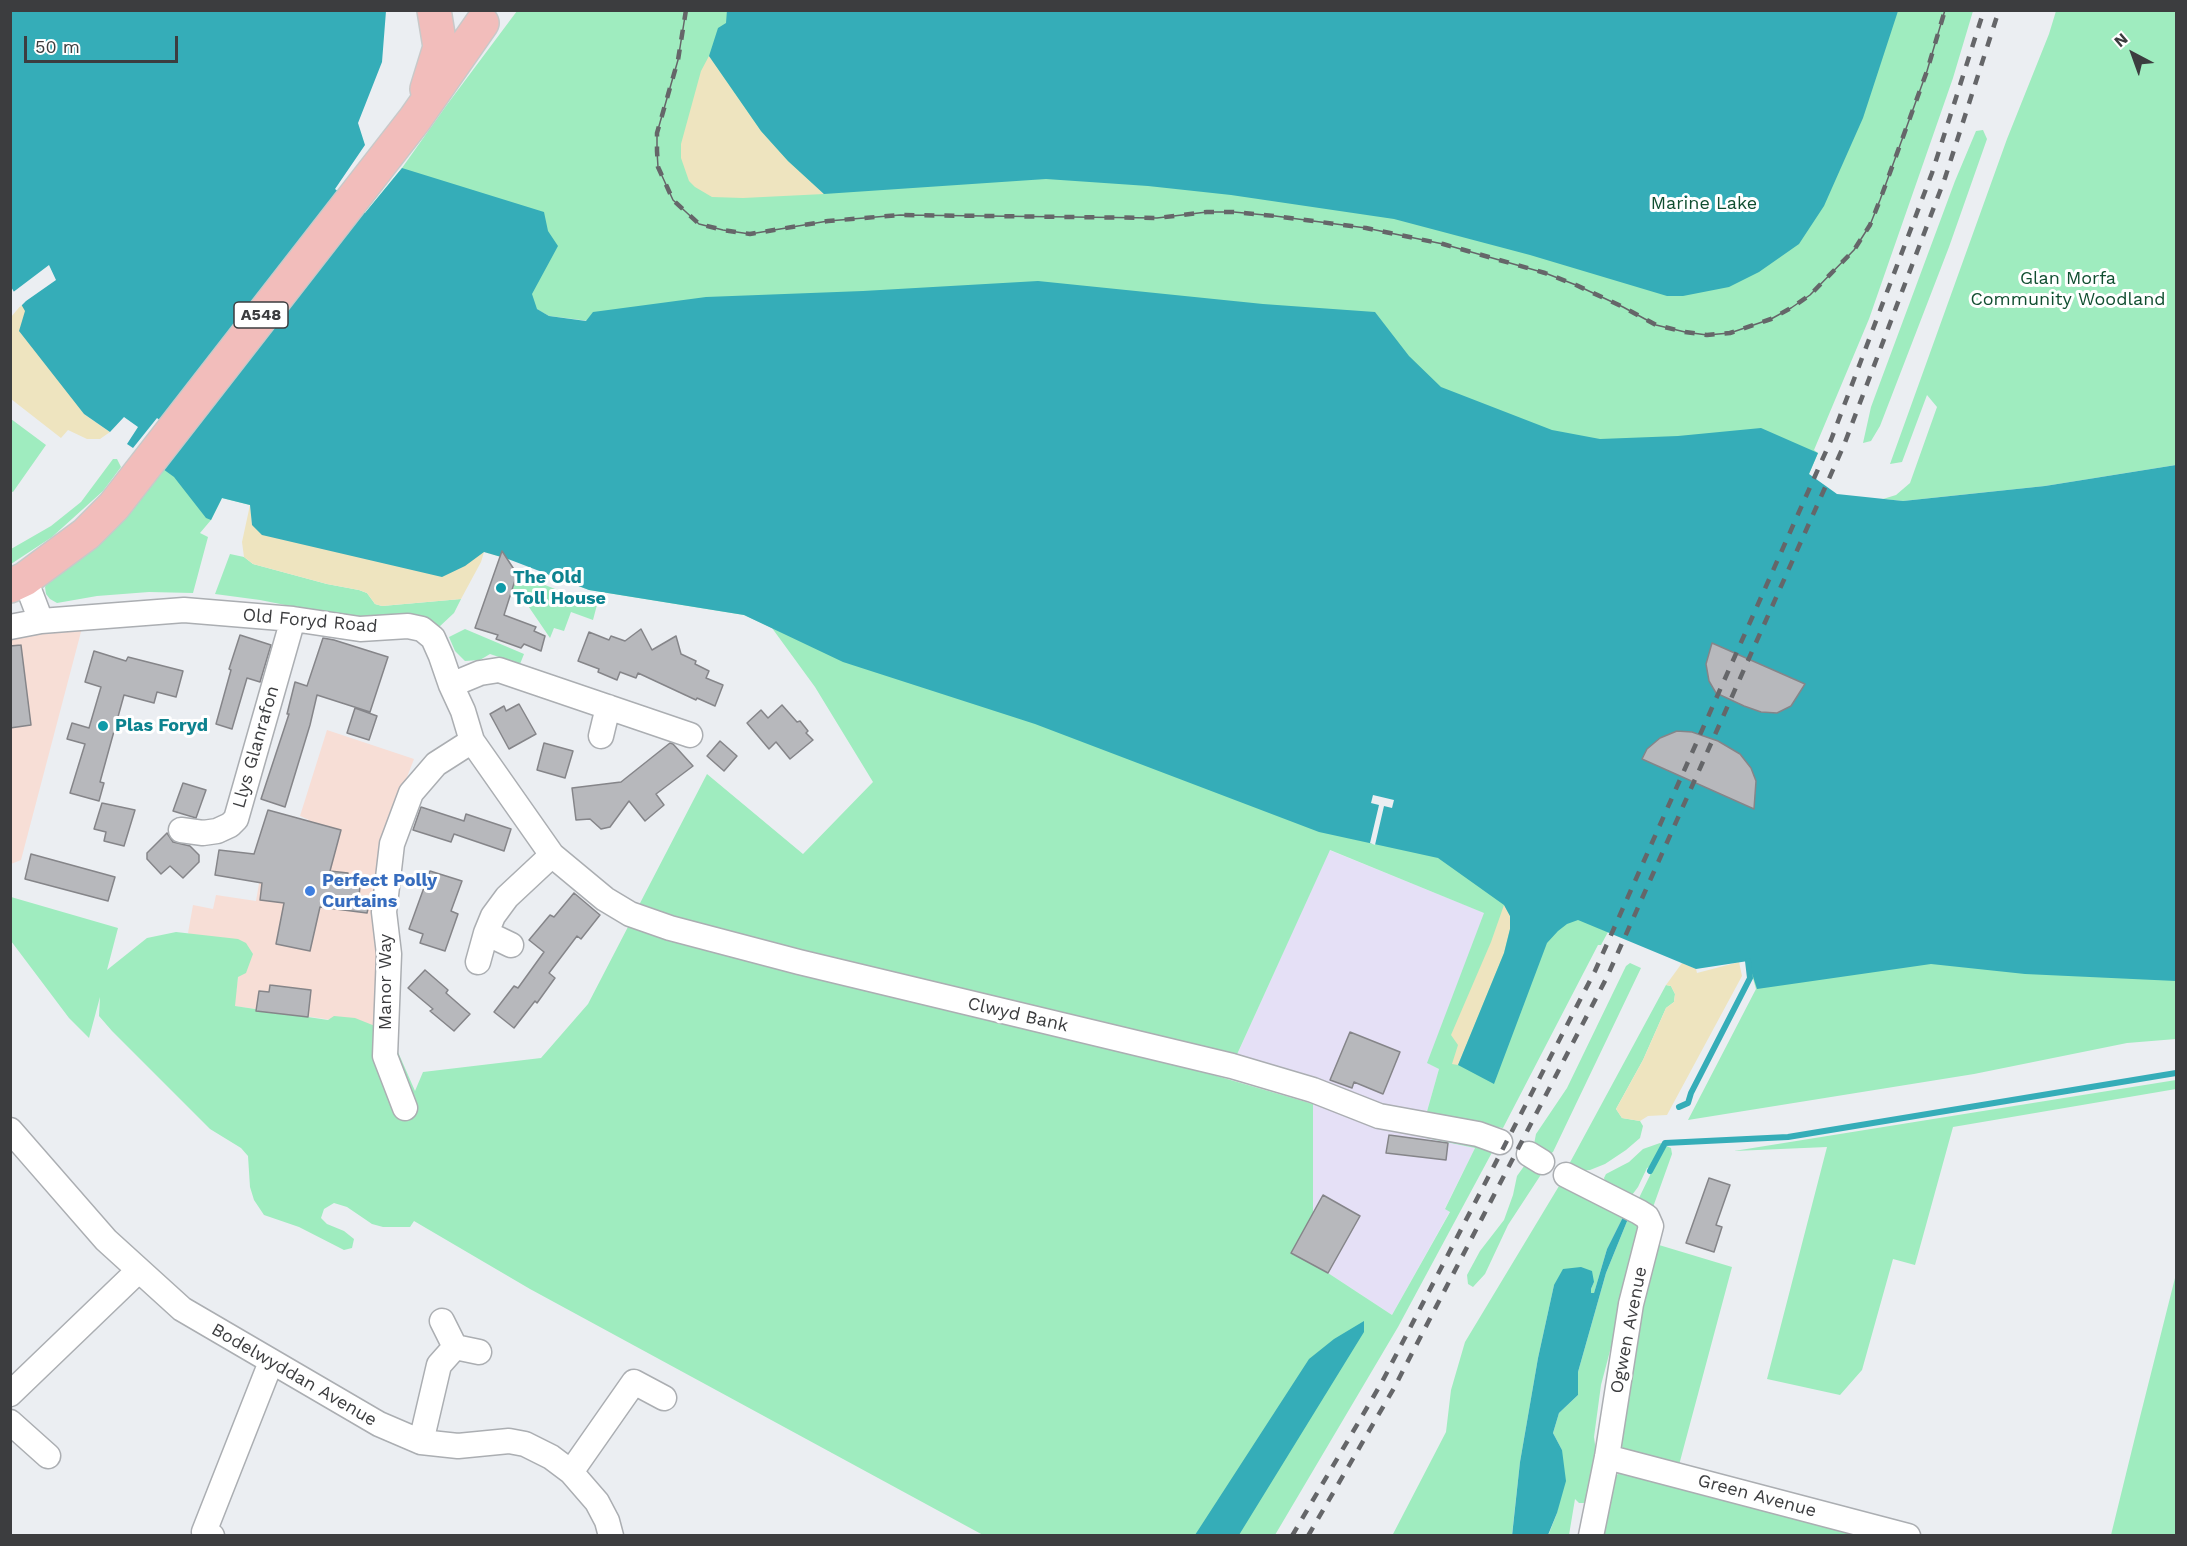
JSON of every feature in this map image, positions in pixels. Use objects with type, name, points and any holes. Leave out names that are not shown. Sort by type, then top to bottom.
[{"type":"main road","name":"A548","points":[[435,10],[447,20],[458,25],[471,26],[489,16]]},
{"type":"main road","name":"A548","points":[[415,119],[431,81],[440,47],[435,10]]},
{"type":"main road","name":"A548","points":[[18,583],[86,534],[114,506],[415,119],[489,16]]},
{"type":"street","points":[[18,583],[41,621]]},
{"type":"street","name":"Old Foryd Road","points":[[10,627],[41,621],[184,610],[360,629],[408,626],[422,629],[433,638],[463,711],[472,741]]},
{"type":"street","name":"Llys Glanrafon","points":[[181,830],[202,833],[217,831],[230,825],[236,819],[293,620]]},
{"type":"street","points":[[451,685],[480,673],[499,670],[690,735]]},
{"type":"street","points":[[601,736],[608,707]]},
{"type":"street","name":"Clwyd Bank","points":[[472,741],[552,855],[605,899],[630,914],[670,928],[799,962],[1232,1066],[1313,1090],[1379,1116],[1478,1134],[1500,1142]]},
{"type":"street","name":"Manor Way","points":[[405,1108],[385,1056],[388,954],[384,912],[392,844],[411,793],[436,764],[472,741]]},
{"type":"street","points":[[478,962],[493,916],[507,897],[552,855]]},
{"type":"street","points":[[486,933],[511,945]]},
{"type":"street","name":"Bodelwyddan Avenue","points":[[10,1130],[106,1240],[182,1309],[379,1424],[421,1442],[458,1446],[509,1441],[525,1444],[551,1457],[571,1472],[597,1502],[607,1521],[611,1536]]},
{"type":"street","name":"Ogwen Avenue","points":[[1566,1175],[1629,1206],[1647,1217],[1651,1226],[1631,1304],[1591,1536]]},
{"type":"street","points":[[10,1394],[140,1270]]},
{"type":"street","points":[[421,1442],[439,1365],[467,1350],[442,1321]]},
{"type":"street","points":[[206,1534],[271,1362]]},
{"type":"street","points":[[571,1472],[640,1373],[664,1398]]},
{"type":"street","points":[[10,1422],[48,1456]]},
{"type":"street","name":"Green Avenue","points":[[1606,1457],[1908,1536]]},
{"type":"shaded area","points":[[82,628],[21,860],[11,864],[11,639]]},
{"type":"shaded area","points":[[327,730],[414,759],[392,816],[379,952],[375,1026],[234,1006],[238,977],[188,933],[193,905],[213,909],[216,895],[256,901],[263,861],[298,866],[309,820],[300,816]]},
{"type":"shaded area","points":[[1329,850],[1485,913],[1428,1063],[1439,1069],[1426,1115],[1426,1138],[1475,1148],[1445,1208],[1450,1211],[1392,1315],[1328,1273],[1291,1253],[1313,1214],[1313,1090],[1232,1066]]},
{"type":"green space","name":"Marine Lake","points":[[517,11],[1973,11],[1953,78],[1869,319],[1814,450],[1818,453],[1809,474],[549,316],[365,213],[402,168]]},
{"type":"green space","name":"Glan Morfa Community Woodland","points":[[2056,11],[2176,11],[2176,465],[2045,486],[1903,501],[1883,499],[1896,495],[1910,483],[1937,407],[1927,395],[1902,462],[1890,464],[2007,139]]},
{"type":"green space","points":[[1983,130],[1987,139],[1949,247],[1880,426],[1871,441],[1863,443],[1871,407],[1955,181],[1976,131]]},
{"type":"green space","points":[[11,419],[46,445],[13,492],[10,491]]},
{"type":"green space","points":[[244,436],[252,525],[250,505],[222,498],[211,520],[200,533],[208,537],[193,593],[149,592],[97,596],[57,603],[50,599],[45,587],[48,582],[93,549],[163,469]]},
{"type":"green space","points":[[113,459],[117,459],[121,467],[103,491],[52,537],[11,564],[11,549],[51,526],[81,502]]},
{"type":"green space","points":[[230,554],[244,557],[253,564],[359,590],[367,593],[375,604],[382,606],[461,599],[454,613],[438,628],[351,618],[260,600],[215,594]]},
{"type":"green space","points":[[573,556],[913,628],[1608,932],[1601,945],[1598,945],[1503,1128],[1426,1115],[1439,1069],[1427,1063],[1484,913],[1330,850],[1234,1061],[738,938],[638,907],[707,774],[803,854],[873,782],[815,687],[772,628],[744,615],[589,590],[546,574]]},
{"type":"green space","points":[[517,574],[578,598],[598,601],[593,620],[571,612],[564,631],[554,628],[550,638],[520,594],[513,589]]},
{"type":"green space","points":[[465,629],[524,654],[520,664],[490,654],[480,660],[465,661],[455,651],[449,637]]},
{"type":"green space","points":[[2176,839],[2176,1039],[2127,1043],[1974,1074],[1688,1120],[1756,989],[1748,961]]},
{"type":"green space","points":[[11,897],[118,928],[107,970],[147,938],[176,932],[238,939],[246,943],[253,954],[246,973],[238,977],[235,1006],[328,1020],[334,1016],[355,1018],[375,1026],[378,1033],[398,1052],[415,1091],[423,1072],[541,1058],[588,1004],[630,923],[1210,1074],[1313,1104],[1313,1214],[1291,1253],[1328,1273],[1392,1315],[1450,1212],[1445,1209],[1475,1148],[1426,1138],[1427,1131],[1496,1145],[1398,1327],[1275,1535],[983,1535],[530,1289],[414,1221],[410,1227],[383,1227],[372,1224],[347,1207],[334,1203],[324,1209],[321,1218],[327,1224],[344,1231],[354,1239],[352,1248],[344,1250],[299,1227],[264,1215],[254,1200],[250,1187],[248,1156],[241,1148],[210,1129],[112,1031],[99,1016],[100,997],[89,1038],[69,1018],[11,941]]},
{"type":"green space","points":[[1630,963],[1641,968],[1553,1152],[1546,1156],[1533,1149],[1536,1134],[1567,1088],[1626,966]]},
{"type":"green space","points":[[1666,985],[1671,986],[1675,994],[1674,1002],[1666,1008],[1643,1060],[1616,1109],[1622,1118],[1640,1121],[1643,1126],[1640,1138],[1605,1164],[1590,1170],[1577,1171],[1567,1168]]},
{"type":"green space","points":[[2176,1080],[2176,1089],[1953,1127],[1915,1265],[1893,1259],[1862,1370],[1840,1395],[1767,1379],[1827,1147],[1734,1151]]},
{"type":"green space","points":[[1660,1143],[1671,1148],[1672,1154],[1652,1210],[1639,1198],[1655,1165],[1647,1168],[1629,1199],[1606,1185],[1604,1178],[1606,1174],[1629,1162],[1643,1149]]},
{"type":"green space","points":[[1527,1162],[1542,1173],[1508,1225],[1485,1274],[1473,1287],[1468,1284],[1467,1275],[1480,1251],[1504,1220],[1517,1176]]},
{"type":"green space","points":[[1562,1181],[1626,1211],[1607,1249],[1594,1293],[1591,1293],[1591,1289],[1594,1282],[1554,1285],[1538,1358],[1520,1462],[1512,1535],[1392,1536],[1446,1432],[1451,1390],[1465,1342]]},
{"type":"green space","points":[[1630,1214],[1641,1219],[1629,1279],[1601,1385],[1594,1437],[1597,1459],[1589,1499],[1585,1503],[1579,1503],[1575,1499],[1569,1535],[1548,1536],[1557,1513],[1562,1450],[1553,1433],[1559,1413],[1578,1395],[1578,1372],[1606,1273]]},
{"type":"green space","points":[[1659,1245],[1732,1267],[1679,1465],[1626,1450],[1617,1443],[1645,1295]]},
{"type":"green space","points":[[2176,1274],[2176,1535],[2111,1535],[2138,1425]]},
{"type":"green space","points":[[1626,1472],[1875,1536],[1599,1536],[1609,1483],[1619,1473]]},
{"type":"sand","points":[[709,56],[761,131],[788,161],[824,194],[743,198],[712,197],[689,181],[681,158],[681,144],[701,71]]},
{"type":"sand","points":[[22,304],[84,414],[110,432],[100,439],[87,439],[68,430],[61,438],[11,399],[11,317]]},
{"type":"sand","points":[[250,505],[252,525],[455,539],[508,559],[484,552],[461,599],[382,606],[375,604],[367,593],[359,590],[253,564],[244,557],[242,542]]},
{"type":"sand","points":[[1504,905],[1510,916],[1510,929],[1504,953],[1458,1065],[1452,1064],[1458,1045],[1451,1035],[1491,942]]},
{"type":"sand","points":[[1739,962],[1742,976],[1667,1115],[1648,1116],[1640,1121],[1622,1118],[1616,1109],[1643,1060],[1666,1008],[1674,1002],[1675,994],[1671,986],[1666,985],[1682,963],[1696,969],[1697,973]]},
{"type":"water","name":"Marine Lake","points":[[727,10],[1898,11],[1863,118],[1824,206],[1799,244],[1759,272],[1729,287],[1683,296],[1667,296],[1530,255],[1394,219],[1231,195],[1148,186],[1046,179],[824,194],[788,161],[761,131],[709,56],[718,28],[726,23]]},
{"type":"water","points":[[10,11],[386,11],[382,62],[358,123],[365,145],[335,189],[365,213],[402,168],[544,212],[548,231],[558,246],[532,294],[537,309],[549,316],[586,321],[593,312],[706,297],[1038,281],[1263,304],[1375,312],[1409,356],[1441,387],[1552,430],[1600,439],[1678,436],[1761,428],[1818,453],[1809,474],[1837,494],[1903,501],[2045,486],[2176,465],[2176,981],[2025,974],[1931,964],[1757,989],[1748,961],[1696,969],[1578,920],[1567,924],[1547,943],[1494,1084],[1458,1065],[1504,953],[1510,929],[1510,916],[1504,905],[1438,858],[1319,832],[1035,724],[843,662],[744,615],[589,590],[484,552],[465,566],[442,577],[262,535],[252,525],[250,505],[222,498],[211,520],[206,518],[174,477],[163,469],[186,440],[157,418],[133,448],[127,444],[138,427],[124,417],[110,432],[84,414],[19,331],[25,311],[10,285]]},
{"type":"water","points":[[1626,1211],[1630,1214],[1606,1273],[1578,1372],[1578,1395],[1559,1413],[1553,1433],[1562,1450],[1566,1481],[1557,1513],[1548,1535],[1512,1536],[1520,1462],[1538,1358],[1554,1285],[1563,1269],[1581,1267],[1592,1271],[1594,1282],[1591,1293],[1594,1293],[1607,1249]]},
{"type":"water","points":[[1364,1321],[1364,1332],[1239,1535],[1195,1535],[1309,1359],[1334,1339]]},
{"type":"pier","points":[[49,265],[56,280],[20,307],[12,293]]},
{"type":"pier","points":[[1373,795],[1394,800],[1392,808],[1384,806],[1375,845],[1370,843],[1379,805],[1371,803]]},
{"type":"building","name":"The Old Toll House","points":[[502,551],[517,574],[504,615],[536,627],[534,631],[545,636],[541,651],[524,644],[521,648],[496,639],[498,635],[475,628]]},
{"type":"building","points":[[641,629],[652,650],[676,636],[681,654],[696,661],[695,664],[709,671],[706,678],[723,685],[715,706],[697,698],[696,700],[638,673],[636,678],[620,672],[617,680],[598,672],[599,669],[578,661],[589,632],[609,640],[611,636],[625,641]]},
{"type":"building","points":[[240,635],[271,645],[260,682],[247,678],[232,729],[216,724]]},
{"type":"building","points":[[323,638],[388,657],[370,712],[317,695],[285,807],[261,799],[289,714],[287,714],[295,682],[307,686]]},
{"type":"building","points":[[1712,643],[1805,684],[1791,706],[1777,713],[1761,712],[1744,706],[1716,693],[1709,681],[1706,664]]},
{"type":"building","points":[[21,645],[31,725],[10,728],[10,646]]},
{"type":"building","name":"Plas Foryd","points":[[94,651],[126,661],[128,657],[183,671],[176,697],[157,692],[154,703],[124,695],[100,782],[104,783],[99,801],[70,793],[85,744],[67,739],[72,723],[89,728],[101,687],[85,682]]},
{"type":"building","points":[[519,704],[536,734],[509,749],[490,714],[504,706],[506,711]]},
{"type":"building","points":[[782,705],[797,722],[800,721],[808,731],[806,733],[813,740],[790,759],[776,742],[769,749],[747,723],[761,710],[768,718]]},
{"type":"building","points":[[355,708],[377,716],[369,740],[347,733]]},
{"type":"building","points":[[1677,731],[1692,732],[1718,741],[1740,754],[1751,768],[1756,781],[1754,809],[1642,759],[1647,749],[1660,738]]},
{"type":"building","points":[[720,741],[737,756],[724,771],[707,756]]},
{"type":"building","points":[[544,743],[573,751],[565,778],[537,770]]},
{"type":"building","points":[[670,743],[693,766],[656,794],[664,805],[645,821],[629,801],[610,827],[601,829],[590,819],[576,820],[572,788],[621,782]]},
{"type":"building","points":[[183,783],[206,790],[196,818],[173,811]]},
{"type":"building","points":[[102,803],[135,810],[124,846],[104,841],[106,832],[94,829]]},
{"type":"building","points":[[421,807],[464,821],[466,814],[511,829],[504,851],[454,834],[451,842],[413,830]]},
{"type":"building","points":[[268,810],[341,830],[330,871],[348,873],[346,886],[360,886],[359,896],[371,897],[367,913],[320,907],[310,951],[276,944],[284,903],[260,900],[262,883],[215,875],[219,850],[254,854]]},
{"type":"building","points":[[167,833],[173,842],[190,846],[199,855],[199,862],[183,878],[170,866],[161,874],[147,859],[147,853]]},
{"type":"building","points":[[31,854],[115,877],[108,901],[25,879]]},
{"type":"building","points":[[430,871],[462,881],[451,911],[458,914],[445,951],[420,943],[423,934],[409,929]]},
{"type":"building","points":[[574,893],[600,915],[581,939],[577,936],[549,973],[555,978],[537,1003],[535,1001],[514,1028],[494,1012],[514,986],[518,988],[544,952],[529,940],[550,915],[554,917]]},
{"type":"building","points":[[425,970],[470,1014],[454,1031],[408,988]]},
{"type":"building","points":[[270,985],[311,990],[308,1017],[256,1011],[259,991],[269,992]]},
{"type":"building","points":[[1350,1032],[1400,1052],[1383,1094],[1354,1082],[1352,1088],[1330,1080]]},
{"type":"building","points":[[1389,1135],[1448,1143],[1446,1160],[1386,1153]]},
{"type":"building","points":[[1709,1178],[1730,1185],[1716,1225],[1722,1227],[1714,1252],[1686,1243]]},
{"type":"building","points":[[1323,1195],[1360,1216],[1328,1273],[1291,1253]]},
{"type":"waterway","points":[[1679,1107],[1688,1103],[1750,978],[1748,961]]},
{"type":"waterway","points":[[1650,1171],[1665,1143],[1788,1137],[2176,1073]]},
{"type":"tram line","points":[[686,10],[678,60],[657,133],[657,151],[658,167],[673,200],[699,224],[750,234],[828,221],[900,215],[1157,218],[1207,212],[1234,212],[1275,216],[1366,228],[1443,244],[1545,273],[1623,307],[1656,325],[1707,335],[1730,333],[1771,319],[1791,308],[1810,295],[1854,250],[1870,225],[1880,200],[1927,71],[1945,10]]},
{"type":"railway","points":[[686,10],[678,60],[657,133],[657,151],[658,167],[673,200],[699,224],[750,234],[828,221],[900,215],[1157,218],[1207,212],[1234,212],[1275,216],[1366,228],[1443,244],[1545,273],[1623,307],[1656,325],[1707,335],[1730,333],[1771,319],[1791,308],[1810,295],[1854,250],[1870,225],[1880,200],[1927,71],[1945,10]]},
{"type":"railway","points":[[1292,1536],[1382,1382],[1595,971],[1831,440],[1932,173],[1984,10]]},
{"type":"railway","points":[[1308,1536],[1394,1388],[1607,977],[1844,445],[1945,178],[1999,10]]},
{"type":"place","name":"The Old Toll House","points":[[501,588]]},
{"type":"place","name":"Plas Foryd","points":[[103,726]]},
{"type":"place","name":"Perfect Polly Curtains","points":[[310,891]]}]
